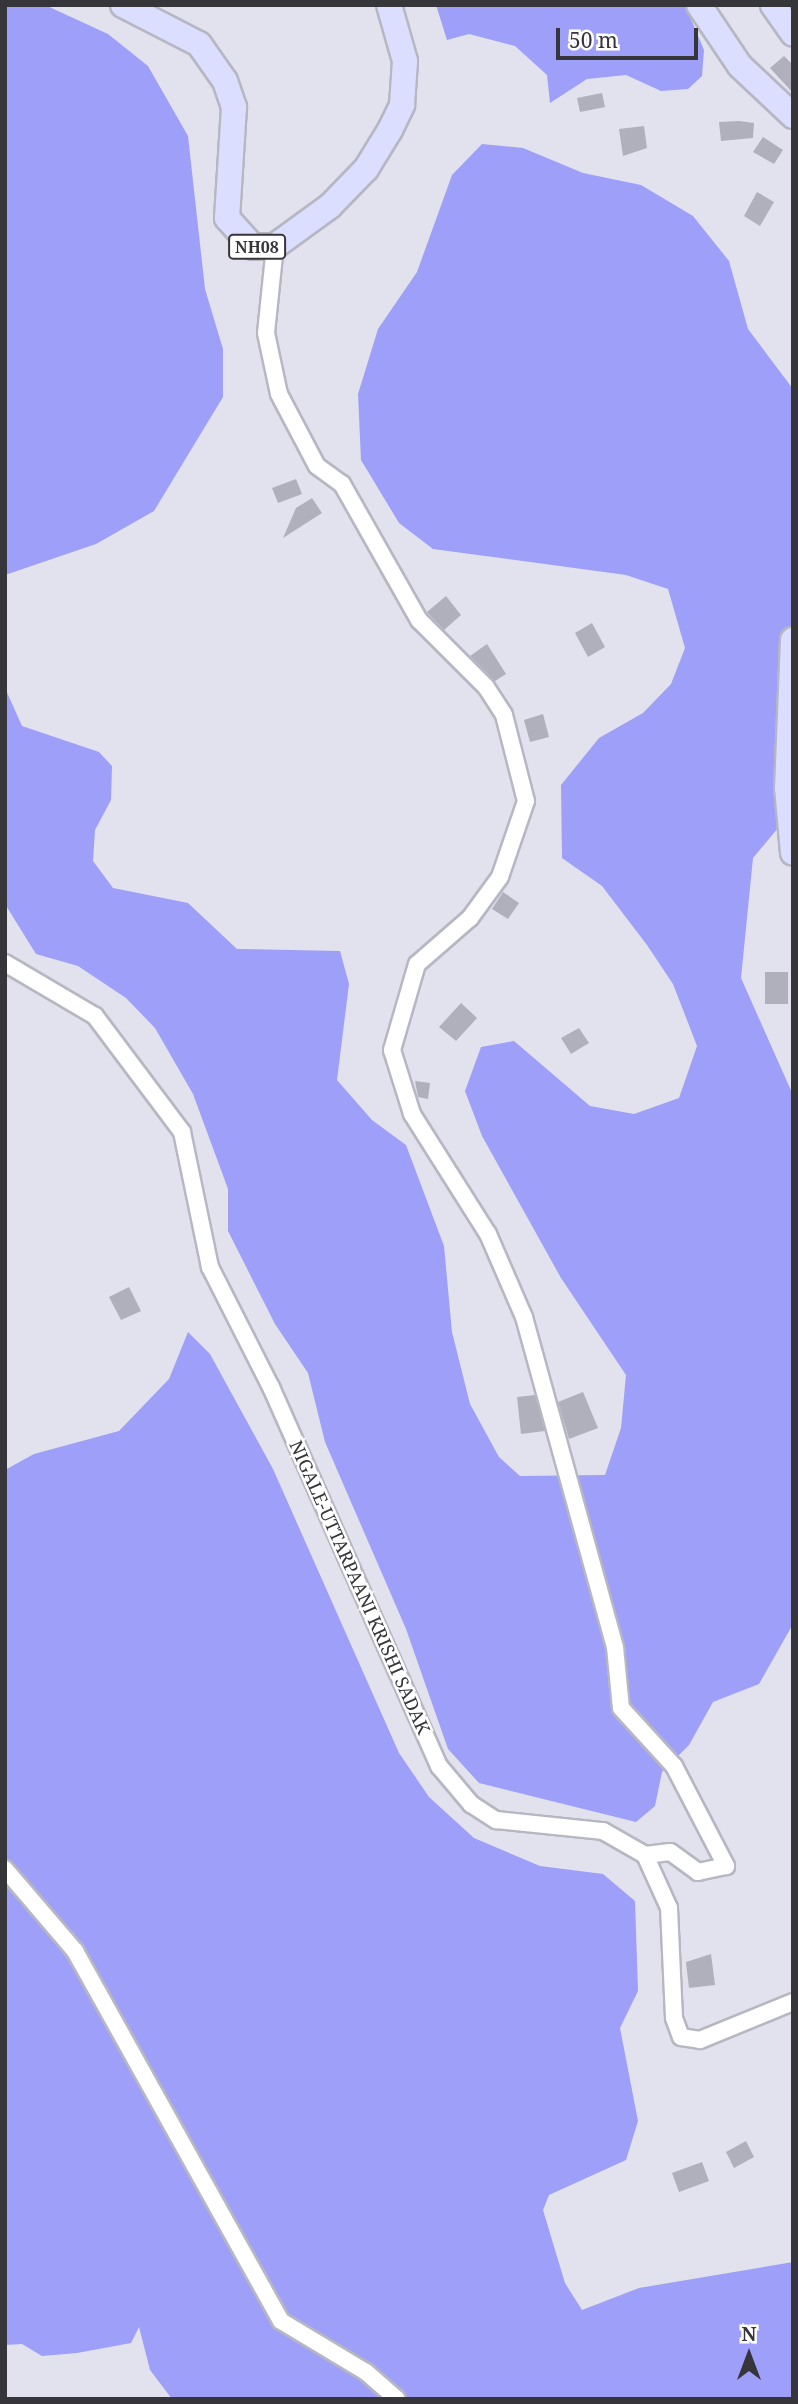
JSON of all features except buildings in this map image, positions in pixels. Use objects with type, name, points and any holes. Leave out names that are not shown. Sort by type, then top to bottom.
[{"type":"main road","name":"NH08","points":[[123,5],[180,31],[213,59],[234,107],[227,218],[253,247],[275,246],[330,206],[366,169],[390,130],[402,105],[405,61],[389,5]]},
{"type":"main road","points":[[699,5],[740,66],[793,116]]},
{"type":"main road","points":[[773,5],[793,34]]},
{"type":"main road","points":[[793,640],[787,788],[793,853]]},
{"type":"street","points":[[275,246],[267,333],[279,394],[317,466],[342,484],[419,620],[486,687],[504,715],[526,802],[500,877],[470,918],[417,964],[392,1050],[412,1114],[488,1234],[524,1317],[615,1647],[621,1708],[674,1766],[726,1866],[698,1872],[670,1852],[645,1855],[669,1908],[674,2018],[681,2037],[700,2040],[793,2002]]},
{"type":"street","name":"NIGALE-UTTARPAANI KRISHI SADAK","points":[[5,963],[95,1016],[182,1132],[210,1267],[271,1387],[439,1766],[471,1804],[496,1820],[603,1831],[645,1855]]},
{"type":"street","points":[[5,1870],[75,1951],[281,2321],[366,2372],[397,2399]]},
{"type":"shaded area","points":[[5,5],[45,5],[108,34],[148,66],[188,136],[205,289],[223,349],[223,397],[154,511],[96,544],[5,575]]},
{"type":"shaded area","points":[[436,5],[685,5],[704,50],[702,76],[688,89],[661,91],[626,75],[587,79],[550,103],[547,75],[515,46],[469,34],[447,40]]},
{"type":"shaded area","points":[[482,144],[523,148],[583,173],[641,185],[693,216],[729,261],[748,329],[793,389],[793,810],[753,858],[741,978],[793,1095],[793,1624],[759,1684],[713,1702],[689,1745],[662,1772],[655,1806],[636,1822],[479,1783],[448,1749],[406,1629],[325,1442],[308,1373],[275,1324],[228,1231],[228,1189],[193,1094],[155,1028],[126,998],[78,966],[36,954],[5,904],[5,688],[22,726],[99,752],[112,766],[111,800],[95,830],[93,861],[113,888],[188,903],[237,949],[340,951],[349,984],[337,1080],[372,1120],[406,1145],[444,1246],[452,1332],[470,1404],[499,1457],[520,1476],[605,1475],[621,1428],[626,1375],[561,1278],[482,1136],[465,1091],[481,1047],[514,1041],[590,1106],[634,1114],[679,1098],[697,1046],[673,984],[647,945],[602,886],[562,858],[561,785],[599,738],[643,713],[671,684],[685,648],[668,589],[626,575],[433,549],[399,523],[361,460],[358,394],[378,329],[417,272],[452,175]]},
{"type":"shaded area","points":[[188,1332],[210,1354],[273,1469],[399,1753],[429,1797],[474,1838],[540,1866],[603,1874],[635,1901],[638,1991],[620,2028],[638,2121],[626,2160],[549,2195],[543,2210],[565,2283],[582,2310],[639,2288],[793,2262],[793,2399],[172,2399],[150,2370],[139,2327],[131,2343],[77,2353],[42,2356],[22,2344],[5,2345],[5,1470],[34,1454],[119,1431],[169,1379]]}]
